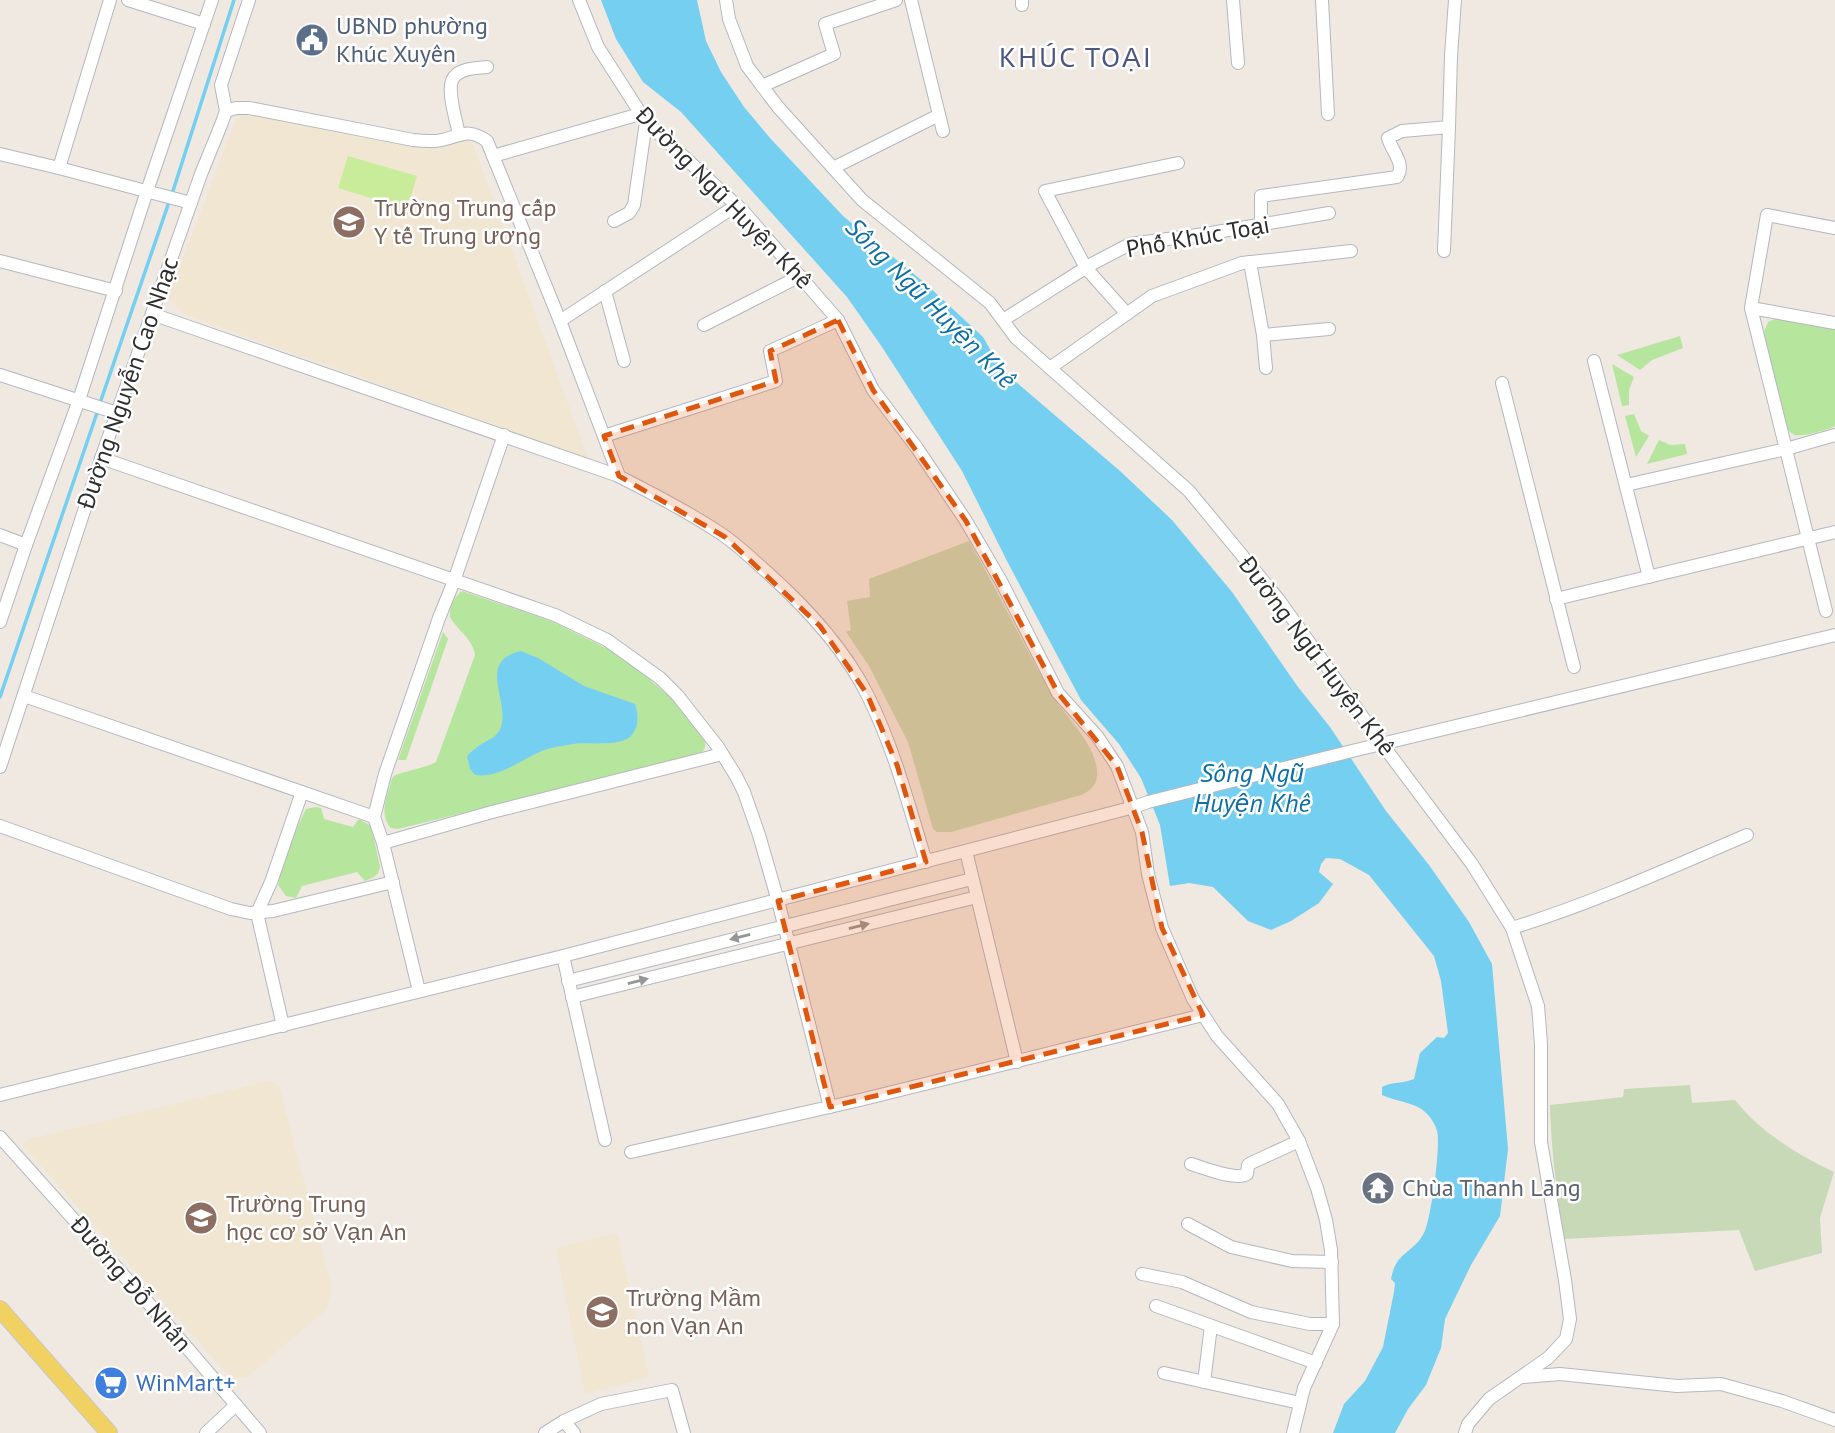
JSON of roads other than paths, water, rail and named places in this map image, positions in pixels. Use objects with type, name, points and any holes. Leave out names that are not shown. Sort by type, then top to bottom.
[{"type":"main road","points":[[0,1309],[109,1433]]},
{"type":"street","points":[[59,169],[110,0]]},
{"type":"street","points":[[128,0],[204,24]]},
{"type":"street","points":[[0,622],[81,401],[116,291],[152,192],[212,0]]},
{"type":"street","name":"Đường Nguyễn Cao Nhạc","points":[[0,767],[101,458],[113,411],[152,314],[186,202],[226,111],[221,85],[249,0]]},
{"type":"street","name":"Đường Ngũ Huyện Khê","points":[[579,0],[598,47],[643,118],[737,205],[838,320],[873,390],[966,520],[1001,581],[1058,693],[1097,736],[1117,766],[1142,832],[1148,874],[1162,928],[1193,999],[1217,1037],[1278,1104],[1299,1141],[1326,1220],[1332,1262],[1333,1324],[1304,1388],[1293,1433]]},
{"type":"street","name":"Đường Ngũ Huyện Khê","points":[[726,0],[729,19],[747,66],[778,107],[862,201],[990,303],[1016,338],[1189,491],[1279,600],[1472,864],[1512,928],[1538,1006],[1541,1044],[1541,1142],[1570,1319],[1566,1339],[1548,1358],[1489,1399],[1468,1424],[1465,1433]]},
{"type":"street","points":[[762,86],[834,54],[825,24],[856,6],[896,0]]},
{"type":"street","points":[[911,0],[943,131]]},
{"type":"street","points":[[1233,0],[1238,63]]},
{"type":"street","points":[[1322,0],[1328,114]]},
{"type":"street","points":[[1444,251],[1455,0]]},
{"type":"street","points":[[459,135],[451,97],[454,77],[461,72],[487,67]]},
{"type":"street","points":[[226,111],[249,108],[413,140],[440,141],[469,132],[487,141],[619,476]]},
{"type":"street","points":[[833,168],[939,115]]},
{"type":"street","points":[[493,156],[643,118],[634,205],[629,213],[614,221]]},
{"type":"street","points":[[1261,225],[1261,196],[1397,177],[1401,172],[1401,165],[1388,138],[1402,131],[1449,127]]},
{"type":"street","points":[[0,154],[186,202]]},
{"type":"street","points":[[1127,314],[1086,268],[1045,191],[1178,163]]},
{"type":"street","points":[[560,321],[737,205]]},
{"type":"street","name":"Phố Khúc Toại","points":[[1003,320],[1130,244],[1329,213]]},
{"type":"street","points":[[1826,611],[1751,308],[1767,215],[1835,228]]},
{"type":"street","points":[[1050,368],[1152,296],[1250,262],[1351,251]]},
{"type":"street","points":[[0,261],[116,291]]},
{"type":"street","points":[[1250,262],[1266,368]]},
{"type":"street","points":[[704,325],[800,276]]},
{"type":"street","points":[[605,292],[624,361]]},
{"type":"street","points":[[1751,308],[1835,323]]},
{"type":"street","points":[[152,314],[619,476],[725,537],[776,580],[820,626],[852,669],[867,694],[897,765],[926,862]]},
{"type":"street","points":[[604,436],[776,382],[770,351],[838,320]]},
{"type":"street","points":[[1263,335],[1329,329]]},
{"type":"street","points":[[1594,362],[1649,577]]},
{"type":"street","points":[[0,375],[113,411]]},
{"type":"street","points":[[1502,383],[1574,667]]},
{"type":"street","points":[[419,991],[383,843],[374,817],[385,774],[504,435]]},
{"type":"street","points":[[1626,485],[1786,449],[1835,435]]},
{"type":"street","points":[[101,458],[555,615],[607,640],[660,678],[678,696],[718,747],[744,792],[785,926],[830,1107]]},
{"type":"street","points":[[1556,599],[1835,532]]},
{"type":"street","points":[[0,536],[26,545]]},
{"type":"street","points":[[2,1096],[778,901],[1148,802],[1835,635]]},
{"type":"street","points":[[23,696],[374,817]]},
{"type":"street","points":[[383,843],[492,812],[722,754]]},
{"type":"street","points":[[283,1026],[257,913],[271,882],[302,792]]},
{"type":"street","points":[[0,826],[231,909],[257,913],[393,882]]},
{"type":"street","points":[[1512,928],[1601,897],[1747,835]]},
{"type":"street","points":[[966,851],[1017,1062]]},
{"type":"street","points":[[568,981],[972,879]]},
{"type":"street","points":[[572,997],[977,897]]},
{"type":"street","points":[[563,956],[605,1140]]},
{"type":"street","points":[[631,1152],[830,1107],[1203,1015]]},
{"type":"street","name":"Đường Đỗ Nhân","points":[[0,1137],[260,1433]]},
{"type":"street","points":[[1191,1164],[1227,1175],[1245,1176],[1251,1163],[1299,1141]]},
{"type":"street","points":[[1188,1223],[1231,1247],[1293,1261],[1332,1262]]},
{"type":"street","points":[[1142,1274],[1182,1282],[1251,1312],[1310,1324],[1333,1324]]},
{"type":"street","points":[[1156,1306],[1316,1363]]},
{"type":"street","points":[[1204,1382],[1211,1326]]},
{"type":"street","points":[[1164,1373],[1300,1403]]},
{"type":"street","points":[[1522,1377],[1560,1374],[1677,1386],[1721,1384],[1782,1401],[1835,1420]]},
{"type":"street","points":[[545,1433],[564,1420],[601,1404],[672,1390],[684,1433]]},
{"type":"street","points":[[206,1433],[236,1405]]},
{"type":"street","points":[[564,1420],[574,1433]]},
{"type":"water","name":"Sông Ngũ Huyện Khê","points":[[601,0],[697,0],[706,41],[721,72],[744,107],[843,216],[926,284],[983,337],[1002,370],[1120,471],[1172,520],[1232,592],[1298,687],[1330,727],[1386,811],[1469,922],[1492,964],[1508,1149],[1500,1216],[1471,1265],[1445,1319],[1441,1348],[1426,1385],[1408,1409],[1395,1433],[1333,1433],[1344,1404],[1365,1381],[1383,1347],[1394,1292],[1395,1283],[1391,1279],[1393,1270],[1420,1240],[1430,1214],[1438,1139],[1436,1129],[1422,1110],[1412,1104],[1382,1095],[1382,1087],[1414,1079],[1420,1053],[1437,1037],[1444,1038],[1448,1033],[1441,981],[1434,956],[1369,875],[1340,859],[1326,858],[1321,864],[1319,872],[1333,884],[1319,903],[1271,930],[1248,921],[1213,887],[1189,883],[1170,886],[1160,825],[1141,778],[1119,744],[1081,700],[962,471],[847,297],[681,112],[643,82],[616,39]]},
{"type":"water","points":[[521,651],[538,658],[584,686],[635,704],[637,718],[634,732],[627,739],[615,742],[551,748],[504,770],[475,775],[470,769],[467,756],[495,736],[501,727],[503,716],[497,672],[500,663],[508,656]]},
{"type":"waterway","points":[[172,194],[234,0]]},
{"type":"waterway","points":[[100,403],[169,202]]},
{"type":"waterway","points":[[0,697],[98,410]]},
{"type":"place","name":"UBND phường Khúc Xuyên","points":[[312,40]]},
{"type":"place","name":"Trường Trung cấp Y tế Trung ương","points":[[349,222]]},
{"type":"place","name":"Chùa Thanh Lãng","points":[[1378,1188]]},
{"type":"place","name":"Trường Trung học cơ sở Vạn An","points":[[201,1218]]},
{"type":"place","name":"Trường Mầm non Vạn An","points":[[602,1312]]},
{"type":"place","name":"WinMart+","points":[[111,1383]]},
{"type":"district","name":"KHÚC TOẠI","points":[[1076,57]]}]
